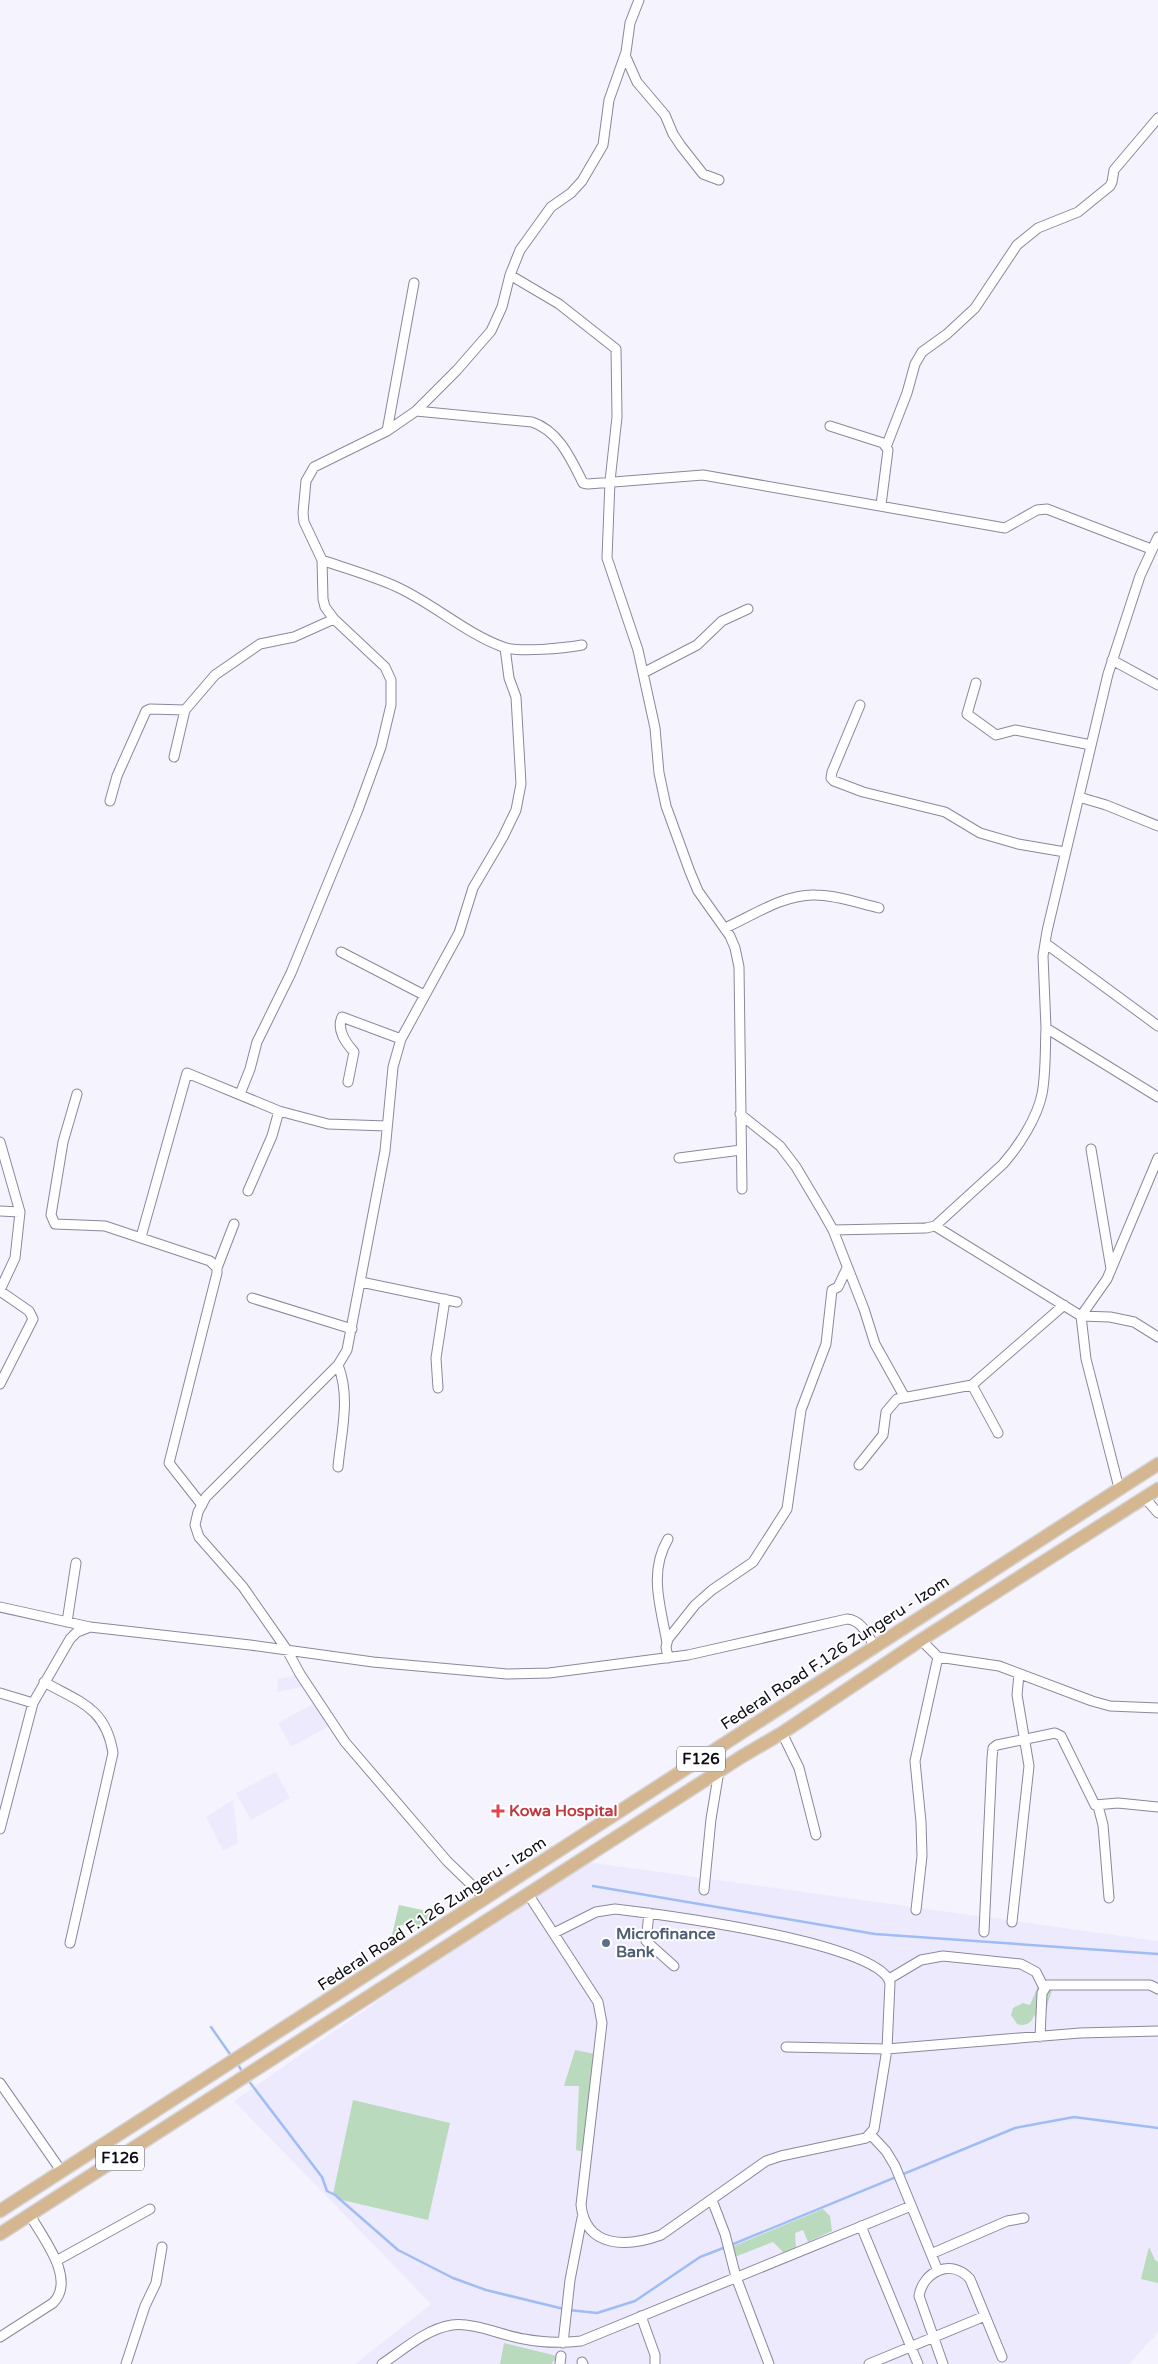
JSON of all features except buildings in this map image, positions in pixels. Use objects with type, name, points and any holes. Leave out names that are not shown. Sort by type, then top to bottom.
[{"type":"main road","name":"Federal Road F.126 Zungeru - Izom","points":[[0,2211],[228,2066],[1158,1464]]},
{"type":"main road","name":"F126","points":[[0,2234],[719,1771],[782,1733],[1158,1488]]},
{"type":"main road","points":[[730,1740],[741,1757]]},
{"type":"street","points":[[240,1094],[258,1042],[291,972],[358,810],[381,747],[391,705],[391,680],[386,667],[334,619],[325,607],[322,560],[304,522],[306,481],[314,467],[387,431],[416,410],[458,370],[491,331],[502,308],[510,275],[520,250],[551,207],[576,187],[603,145],[609,100],[625,55],[630,23],[639,0]]},
{"type":"street","points":[[625,55],[638,82],[665,115],[681,146],[703,174],[719,180]]},
{"type":"street","points":[[882,505],[886,447],[907,393],[915,364],[922,352],[948,334],[975,308],[1017,245],[1026,237],[1038,228],[1078,212],[1110,186],[1114,170],[1158,118]]},
{"type":"street","points":[[510,275],[559,304],[616,349],[617,417],[610,481],[608,558],[638,650],[655,728],[659,773],[666,806],[698,891],[725,928],[735,948],[739,967],[742,1189]]},
{"type":"street","points":[[387,431],[414,283]]},
{"type":"street","points":[[416,410],[532,422],[541,425],[556,436],[583,482],[588,484],[704,475],[1005,528],[1037,510],[1047,509],[1151,549]]},
{"type":"street","points":[[830,426],[883,443],[886,447]]},
{"type":"street","points":[[833,1230],[926,1228],[935,1226],[1012,1154],[1037,1109],[1042,1094],[1045,1072],[1044,943],[1112,660],[1151,549],[1158,537]]},
{"type":"street","points":[[322,560],[397,587],[435,608],[461,626],[505,648],[561,648],[582,645]]},
{"type":"street","points":[[643,673],[697,645],[722,621],[748,609]]},
{"type":"street","points":[[174,757],[185,710],[211,679],[253,647],[294,636],[334,619]]},
{"type":"street","points":[[486,1899],[447,1861],[345,1742],[300,1674],[287,1650],[243,1587],[199,1537],[195,1524],[206,1497],[338,1365],[348,1350],[385,1151],[394,1067],[401,1039],[458,933],[473,888],[503,837],[516,810],[521,784],[516,697],[509,678],[505,648]]},
{"type":"street","points":[[1112,660],[1158,686]]},
{"type":"street","points":[[976,683],[967,714],[996,735],[1015,730],[1091,745]]},
{"type":"street","points":[[860,705],[832,772],[831,778],[834,781],[863,792],[945,812],[980,833],[1018,844],[1065,852]]},
{"type":"street","points":[[110,801],[117,776],[146,711],[150,709],[185,710]]},
{"type":"street","points":[[1079,797],[1106,805],[1158,826]]},
{"type":"street","points":[[725,928],[775,904],[806,895],[831,896],[879,908]]},
{"type":"street","points":[[1044,943],[1158,1026]]},
{"type":"street","points":[[341,952],[424,995]]},
{"type":"street","points":[[348,1082],[354,1052],[341,1032],[339,1024],[342,1017],[401,1039]]},
{"type":"street","points":[[1046,1028],[1158,1097]]},
{"type":"street","points":[[142,1237],[187,1073],[279,1111],[328,1124],[387,1126]]},
{"type":"street","points":[[77,1094],[63,1142],[51,1215],[52,1221],[55,1224],[105,1226],[210,1261],[217,1268]]},
{"type":"street","points":[[248,1191],[272,1136],[279,1111]]},
{"type":"street","points":[[740,1114],[780,1146],[796,1167],[833,1230],[864,1309],[875,1344],[904,1396]]},
{"type":"street","points":[[0,1142],[20,1212],[15,1258],[0,1291],[29,1311],[33,1319],[0,1384]]},
{"type":"street","points":[[1091,1149],[1111,1270]]},
{"type":"street","points":[[679,1158],[741,1150]]},
{"type":"street","points":[[1119,1488],[1086,1359],[1081,1316],[1107,1279],[1158,1158]]},
{"type":"street","points":[[0,1211],[20,1212]]},
{"type":"street","points":[[202,1505],[169,1463],[217,1268],[234,1224]]},
{"type":"street","points":[[935,1226],[1081,1316],[1110,1317],[1134,1322],[1158,1337]]},
{"type":"street","points":[[667,1642],[704,1596],[753,1562],[787,1509],[801,1410],[826,1344],[832,1290],[838,1287],[847,1268]]},
{"type":"street","points":[[361,1282],[457,1302]]},
{"type":"street","points":[[252,1298],[352,1329]]},
{"type":"street","points":[[438,1388],[436,1358],[445,1299]]},
{"type":"street","points":[[859,1465],[883,1435],[886,1412],[897,1399],[904,1396],[972,1385],[1064,1305]]},
{"type":"street","points":[[338,1365],[344,1380],[346,1401],[338,1467]]},
{"type":"street","points":[[972,1385],[998,1433]]},
{"type":"street","points":[[1144,1497],[1158,1513]]},
{"type":"street","points":[[668,1540],[662,1551],[656,1578],[668,1658]]},
{"type":"street","points":[[67,1622],[76,1563]]},
{"type":"street","points":[[0,1607],[90,1627],[374,1662],[507,1674],[549,1673],[668,1658],[847,1619],[859,1623],[875,1647]]},
{"type":"street","points":[[0,1829],[33,1702],[70,1640],[78,1632],[90,1627]]},
{"type":"street","points":[[922,1640],[938,1657],[988,1664],[1110,1706],[1158,1708]]},
{"type":"street","points":[[916,1910],[922,1847],[915,1762],[938,1657]]},
{"type":"street","points":[[1012,1922],[1029,1766],[1017,1695],[1019,1674]]},
{"type":"street","points":[[44,1682],[90,1707],[106,1729],[113,1753],[70,1943]]},
{"type":"street","points":[[0,1693],[33,1702]]},
{"type":"street","points":[[782,1733],[799,1768],[816,1835]]},
{"type":"street","points":[[984,1932],[992,1753],[997,1745],[1055,1733],[1061,1736],[1095,1805],[1098,1806],[1103,1825],[1109,1898]]},
{"type":"street","points":[[704,1890],[711,1819],[719,1771]]},
{"type":"street","points":[[1095,1805],[1118,1803],[1158,1807]]},
{"type":"street","points":[[528,1894],[598,2002],[602,2013],[581,2205],[582,2218],[570,2280],[563,2343]]},
{"type":"street","points":[[554,1933],[604,1910],[615,1908],[785,1936],[838,1949],[866,1962],[889,1979]]},
{"type":"street","points":[[649,1913],[646,1941],[674,1966]]},
{"type":"street","points":[[889,1979],[921,1960],[944,1956],[1021,1964],[1036,1972],[1044,1988],[1040,2037]]},
{"type":"street","points":[[582,2218],[591,2231],[600,2238],[626,2243],[646,2240],[661,2235],[766,2161],[781,2156],[866,2138],[871,2135],[874,2129],[887,2049],[889,1979]]},
{"type":"street","points":[[1044,1988],[1051,1984],[1150,1984],[1158,1989]]},
{"type":"street","points":[[786,2047],[887,2049],[1080,2033],[1158,2031]]},
{"type":"street","points":[[0,2083],[62,2172]]},
{"type":"street","points":[[871,2135],[886,2151],[896,2166],[938,2271]]},
{"type":"street","points":[[712,2200],[725,2234],[736,2278],[769,2364]]},
{"type":"street","points":[[382,2364],[427,2334],[453,2325],[491,2330],[523,2339],[563,2343],[581,2341],[911,2206]]},
{"type":"street","points":[[56,2261],[150,2209]]},
{"type":"street","points":[[0,2336],[57,2299],[62,2277],[60,2269],[30,2215]]},
{"type":"street","points":[[931,2254],[1007,2221],[1024,2218]]},
{"type":"street","points":[[861,2226],[918,2364]]},
{"type":"street","points":[[126,2364],[156,2283],[162,2247]]},
{"type":"street","points":[[943,2364],[919,2296],[920,2285],[938,2271],[954,2268],[963,2271],[970,2279],[1002,2357]]},
{"type":"street","points":[[641,2316],[655,2361]]},
{"type":"street","points":[[869,2364],[985,2316]]},
{"type":"shaded area","points":[[303,1674],[306,1686],[277,1692],[278,1679]]},
{"type":"shaded area","points":[[322,1699],[335,1723],[291,1747],[278,1723]]},
{"type":"shaded area","points":[[276,1772],[290,1798],[251,1820],[236,1793]]},
{"type":"shaded area","points":[[233,1800],[238,1843],[223,1851],[206,1817]]},
{"type":"shaded area","points":[[580,1861],[1158,1941],[1158,2332],[1129,2364],[355,2364],[431,2304],[234,2101]]},
{"type":"green space","points":[[399,1905],[441,1914],[420,1928],[401,1925],[388,1952]]},
{"type":"green space","points":[[1048,1982],[1052,1991],[1046,2014],[1038,2020],[1034,2015],[1028,2024],[1017,2024],[1011,2015],[1013,2008],[1023,2003],[1030,2005],[1038,1986]]},
{"type":"green space","points":[[575,2050],[595,2054],[584,2152],[576,2150],[579,2086],[564,2086]]},
{"type":"green space","points":[[353,2100],[450,2123],[428,2220],[342,2200],[333,2194]]},
{"type":"green space","points":[[823,2209],[830,2216],[832,2231],[808,2242],[803,2230],[795,2233],[796,2249],[784,2253],[773,2242],[732,2258],[734,2246]]},
{"type":"green space","points":[[1149,2247],[1155,2260],[1158,2262],[1158,2283],[1141,2279]]},
{"type":"green space","points":[[504,2343],[557,2356],[557,2360],[553,2361],[552,2364],[500,2364]]},
{"type":"waterway","points":[[593,1886],[875,1934],[1158,1954]]},
{"type":"waterway","points":[[211,2027],[232,2057]]},
{"type":"waterway","points":[[237,2063],[243,2073]]},
{"type":"waterway","points":[[248,2080],[322,2177],[327,2191],[335,2195],[398,2250],[453,2278],[486,2290],[564,2309]]},
{"type":"waterway","points":[[731,2245],[1015,2128],[1074,2117],[1158,2128]]},
{"type":"waterway","points":[[569,2310],[597,2313],[635,2301],[700,2257],[726,2247]]},
{"type":"place","name":"Kowa Hospital","points":[[498,1811]]},
{"type":"place","name":"Microfinance Bank","points":[[606,1943]]}]
